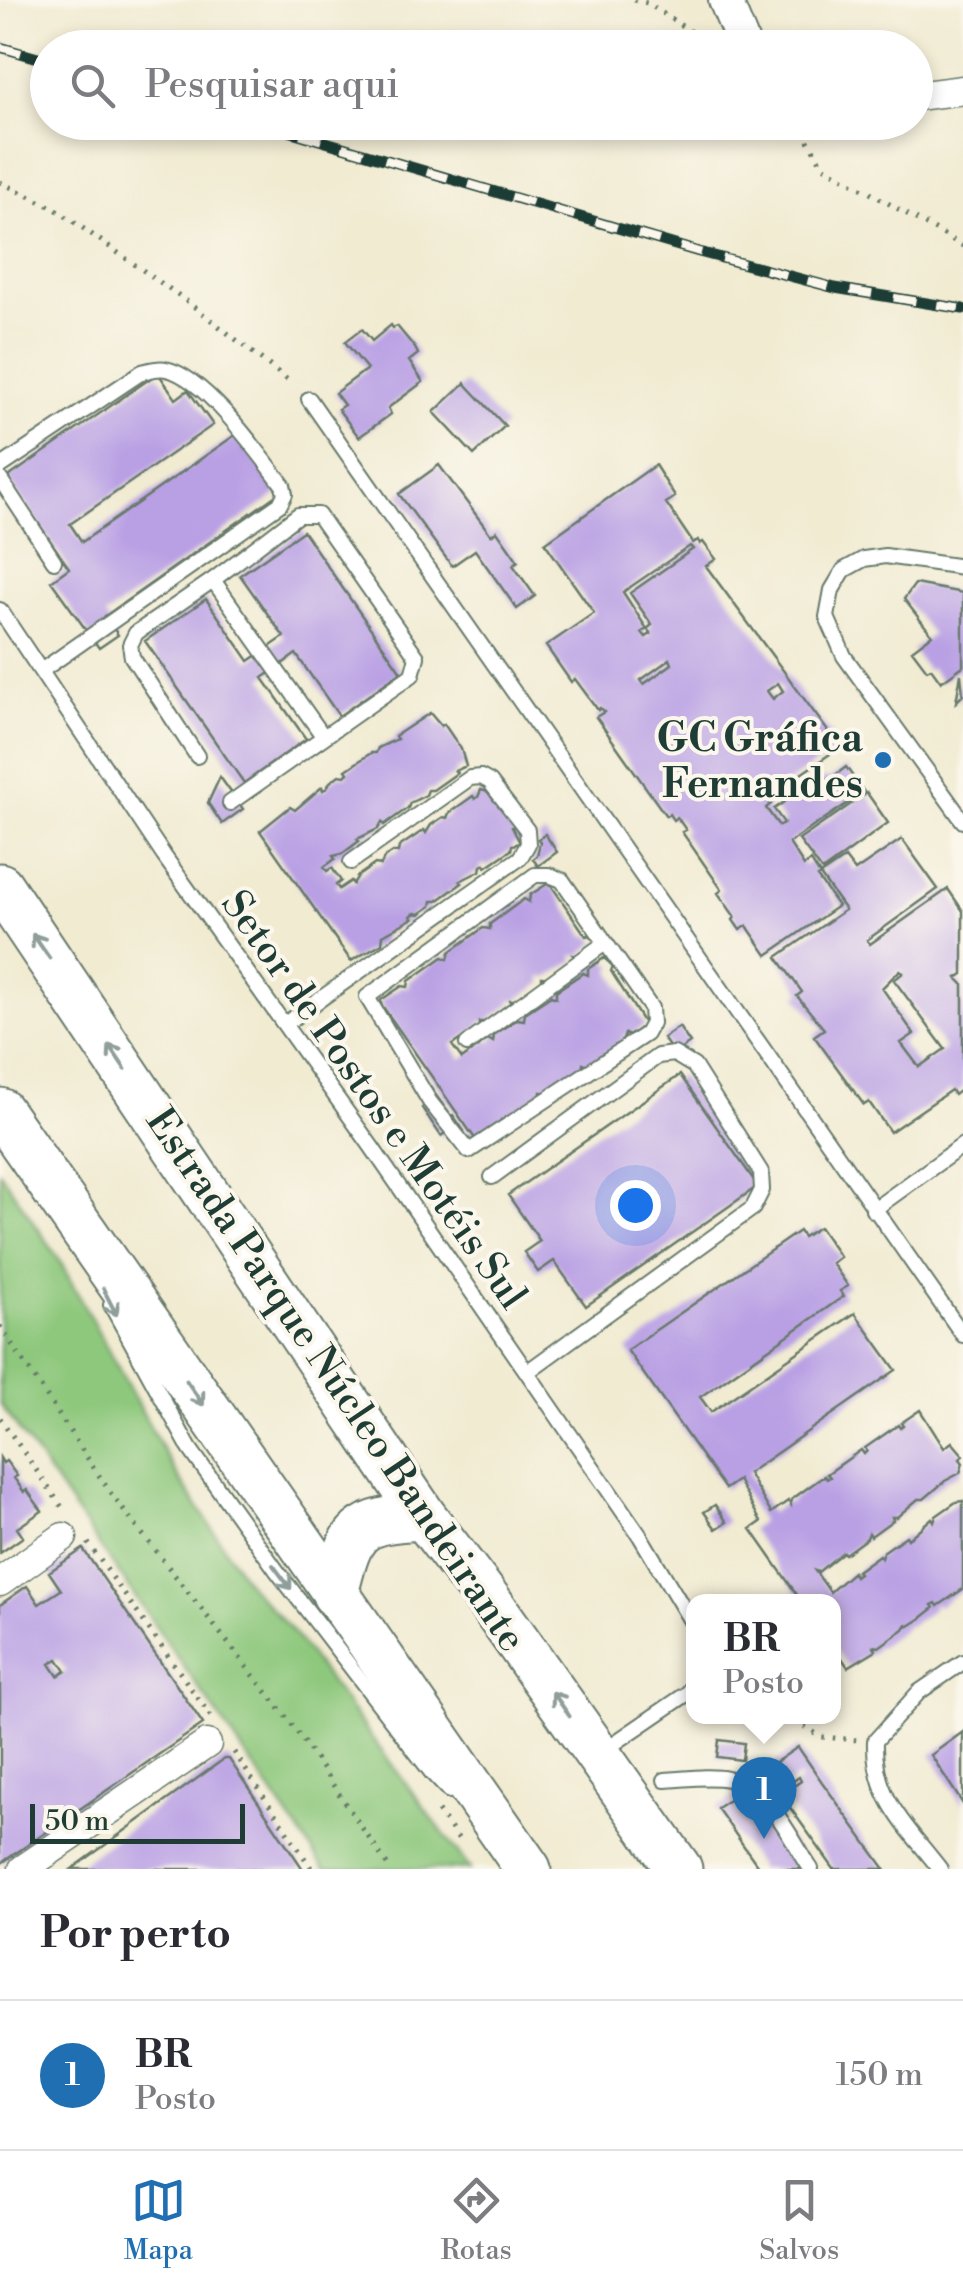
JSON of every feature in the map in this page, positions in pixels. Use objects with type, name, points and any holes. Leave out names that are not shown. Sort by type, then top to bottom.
[{"type":"highway","name":"Estrada Parque Núcleo Bandeirante","points":[[0,886],[424,1517],[488,1600],[679,1869]]},
{"type":"highway","points":[[0,1112],[528,1869]]},
{"type":"highway","points":[[335,1594],[348,1546],[360,1531],[375,1521],[424,1517]]},
{"type":"street","points":[[725,0],[738,30]]},
{"type":"street","points":[[933,94],[963,90]]},
{"type":"street","points":[[0,1582],[74,1533]]},
{"type":"street","points":[[23,1869],[218,1738]]},
{"type":"lane","points":[[0,468],[142,372],[162,368],[179,374],[234,419],[282,484],[285,494],[280,504],[41,671]]},
{"type":"lane","points":[[309,399],[963,1335]]},
{"type":"lane","points":[[0,479],[54,561]]},
{"type":"lane","points":[[197,756],[132,657],[130,645],[136,633],[298,515],[318,516],[417,656],[417,664],[412,675],[230,803]]},
{"type":"lane","points":[[963,568],[885,556],[864,558],[844,570],[832,590],[827,617],[844,656],[963,821]]},
{"type":"lane","points":[[213,580],[322,736]]},
{"type":"lane","name":"Setor de Postos e Motéis Sul","points":[[0,610],[164,856],[640,1536],[686,1613]]},
{"type":"lane","points":[[285,1024],[520,858],[528,844],[527,830],[490,782],[480,776],[470,778],[351,862]]},
{"type":"lane","points":[[549,875],[562,880],[605,943],[651,1008],[652,1023],[646,1034],[469,1151],[430,1102],[366,996],[535,876],[549,875]]},
{"type":"lane","points":[[467,1044],[605,943]]},
{"type":"lane","points":[[492,1178],[658,1056],[674,1054],[694,1066],[761,1172],[762,1190],[753,1208],[526,1372]]},
{"type":"lane","points":[[873,1210],[963,1144]]},
{"type":"lane","points":[[50,1184],[127,1337],[190,1449],[277,1572],[432,1773],[528,1869]]},
{"type":"lane","points":[[940,1869],[882,1792],[874,1768],[875,1741],[919,1692],[963,1662]]},
{"type":"lane","points":[[597,1756],[686,1694]]},
{"type":"lane","points":[[665,1780],[726,1778],[743,1783],[769,1806],[810,1869]]},
{"type":"path","points":[[634,0],[647,3],[688,30]]},
{"type":"path","points":[[808,140],[823,166],[963,246]]},
{"type":"path","points":[[0,182],[54,208],[184,299],[309,399]]},
{"type":"path","points":[[0,1326],[114,1498],[290,1723],[390,1869]]},
{"type":"path","points":[[0,1418],[74,1533],[312,1869]]},
{"type":"path","points":[[800,1724],[822,1737],[875,1741]]},
{"type":"green space","points":[[0,1172],[58,1258],[175,1472],[250,1587],[288,1626],[470,1869],[325,1869],[0,1403]]},
{"type":"building","points":[[391,325],[397,326],[415,348],[418,354],[409,361],[423,382],[388,408],[391,414],[359,437],[338,409],[344,405],[335,393],[367,369],[345,342],[362,329],[372,341]]},
{"type":"building","points":[[158,373],[176,399],[188,390],[213,425],[70,524],[82,542],[238,433],[279,493],[105,616],[118,635],[99,648],[51,581],[69,568],[7,478]]},
{"type":"building","points":[[465,383],[505,426],[474,455],[434,412]]},
{"type":"building","points":[[439,465],[491,535],[497,531],[518,561],[513,565],[535,596],[517,609],[475,550],[452,566],[399,494]]},
{"type":"building","points":[[655,465],[675,497],[666,503],[693,543],[703,542],[716,559],[706,566],[833,738],[830,754],[766,798],[771,804],[766,808],[779,826],[784,823],[774,809],[818,779],[830,779],[846,767],[864,792],[789,843],[804,866],[811,861],[820,875],[817,877],[838,906],[767,955],[747,926],[740,930],[733,920],[735,917],[718,893],[722,890],[682,832],[686,830],[677,817],[673,820],[669,814],[666,816],[596,717],[604,712],[598,710],[575,679],[571,682],[546,646],[594,613],[545,543]],"holes":[[[690,546],[693,549],[630,593],[652,625],[647,629],[623,592]],[[670,659],[672,664],[644,684],[641,680]],[[778,683],[783,691],[773,699],[767,691]]]},
{"type":"building","points":[[303,531],[401,672],[339,716],[296,654],[263,678],[306,739],[244,783],[145,641],[206,599],[249,661],[284,637],[240,575]]},
{"type":"building","points":[[915,584],[963,593],[963,666],[941,682],[912,650],[932,635],[904,599]]},
{"type":"building","points":[[961,674],[963,695],[956,702]]},
{"type":"building","points":[[430,713],[441,726],[444,724],[461,749],[466,766],[384,825],[382,822],[378,829],[357,839],[342,854],[333,856],[335,859],[324,867],[327,871],[332,868],[341,881],[336,885],[339,889],[351,881],[353,884],[358,876],[398,852],[399,847],[424,830],[426,833],[431,825],[447,818],[473,796],[478,797],[481,790],[497,800],[515,825],[512,827],[520,843],[486,867],[481,866],[480,871],[432,901],[420,914],[415,913],[383,935],[382,943],[351,961],[260,831],[290,807],[295,810],[322,787],[327,788],[339,775],[345,776],[346,770]]},
{"type":"building","points":[[220,777],[243,809],[222,824],[208,803]]},
{"type":"building","points":[[867,793],[888,823],[822,871],[799,840]]},
{"type":"building","points":[[545,834],[557,852],[538,866],[533,859],[537,856],[538,839]]},
{"type":"building","points":[[902,839],[938,889],[867,940],[870,944],[948,889],[963,911],[963,974],[957,978],[963,984],[963,1088],[954,1095],[951,1090],[890,1132],[869,1102],[864,1105],[814,1036],[824,1029],[797,996],[802,992],[777,957],[845,910],[820,875],[845,858],[855,871]],"holes":[[[900,970],[903,973],[894,980],[945,1049],[919,1067],[901,1043],[914,1034],[882,988]]]},
{"type":"building","points":[[547,884],[586,936],[596,942],[452,1045],[462,1059],[488,1039],[493,1042],[494,1035],[517,1019],[524,1020],[525,1013],[551,996],[556,998],[556,991],[583,973],[588,975],[588,969],[604,958],[613,966],[611,971],[645,1025],[629,1036],[625,1034],[605,1054],[588,1065],[583,1063],[582,1069],[564,1082],[548,1093],[541,1092],[541,1098],[506,1122],[501,1120],[500,1126],[476,1140],[381,1000],[402,986],[408,987],[409,981],[443,957],[448,959],[450,952],[483,928],[490,929],[490,924],[524,899],[529,902],[530,895]]},
{"type":"building","points":[[679,1027],[690,1043],[674,1054],[663,1038]]},
{"type":"building","points":[[680,1075],[758,1186],[586,1306],[554,1261],[538,1272],[524,1252],[540,1241],[508,1195]]},
{"type":"building","points":[[427,1083],[464,1131],[461,1134],[455,1126],[441,1136],[422,1108],[426,1105],[416,1091]]},
{"type":"building","points":[[819,1227],[840,1257],[832,1263],[848,1286],[840,1291],[844,1296],[700,1397],[711,1412],[855,1313],[896,1370],[748,1473],[771,1513],[788,1501],[791,1505],[791,1500],[824,1476],[830,1477],[827,1474],[861,1450],[864,1454],[865,1448],[898,1425],[903,1426],[901,1423],[920,1410],[944,1448],[952,1442],[963,1455],[960,1473],[815,1571],[830,1592],[853,1572],[855,1576],[906,1536],[908,1539],[932,1518],[934,1521],[956,1502],[963,1501],[963,1589],[938,1606],[932,1605],[934,1608],[920,1619],[907,1624],[879,1647],[874,1646],[876,1650],[848,1667],[841,1657],[841,1594],[796,1594],[751,1529],[761,1522],[738,1480],[725,1489],[627,1350],[799,1231],[803,1237]]},
{"type":"building","points":[[0,1458],[42,1511],[17,1528],[23,1537],[0,1553]]},
{"type":"building","points":[[715,1505],[727,1522],[716,1529],[704,1512]]},
{"type":"building","points":[[83,1549],[203,1724],[0,1864],[0,1605],[27,1586],[39,1604],[61,1590],[49,1572]],"holes":[[[58,1659],[66,1671],[58,1676],[50,1664]]]},
{"type":"building","points":[[963,1732],[963,1804],[931,1755]]},
{"type":"building","points":[[719,1740],[744,1743],[742,1760],[717,1757]]},
{"type":"building","points":[[798,1747],[885,1869],[834,1869],[781,1795],[801,1781],[799,1777],[779,1791],[764,1770]]},
{"type":"building","points":[[229,1759],[303,1869],[72,1869]]},
{"type":"building","points":[[751,1785],[810,1869],[760,1869],[717,1808]]},
{"type":"railway","points":[[0,47],[30,56]]},
{"type":"railway","points":[[319,140],[835,288],[963,309]]},
{"type":"place","name":"GC Gráfica Fernandes","points":[[883,760]]},
{"type":"place","name":"BR","points":[[764,1839]]}]
